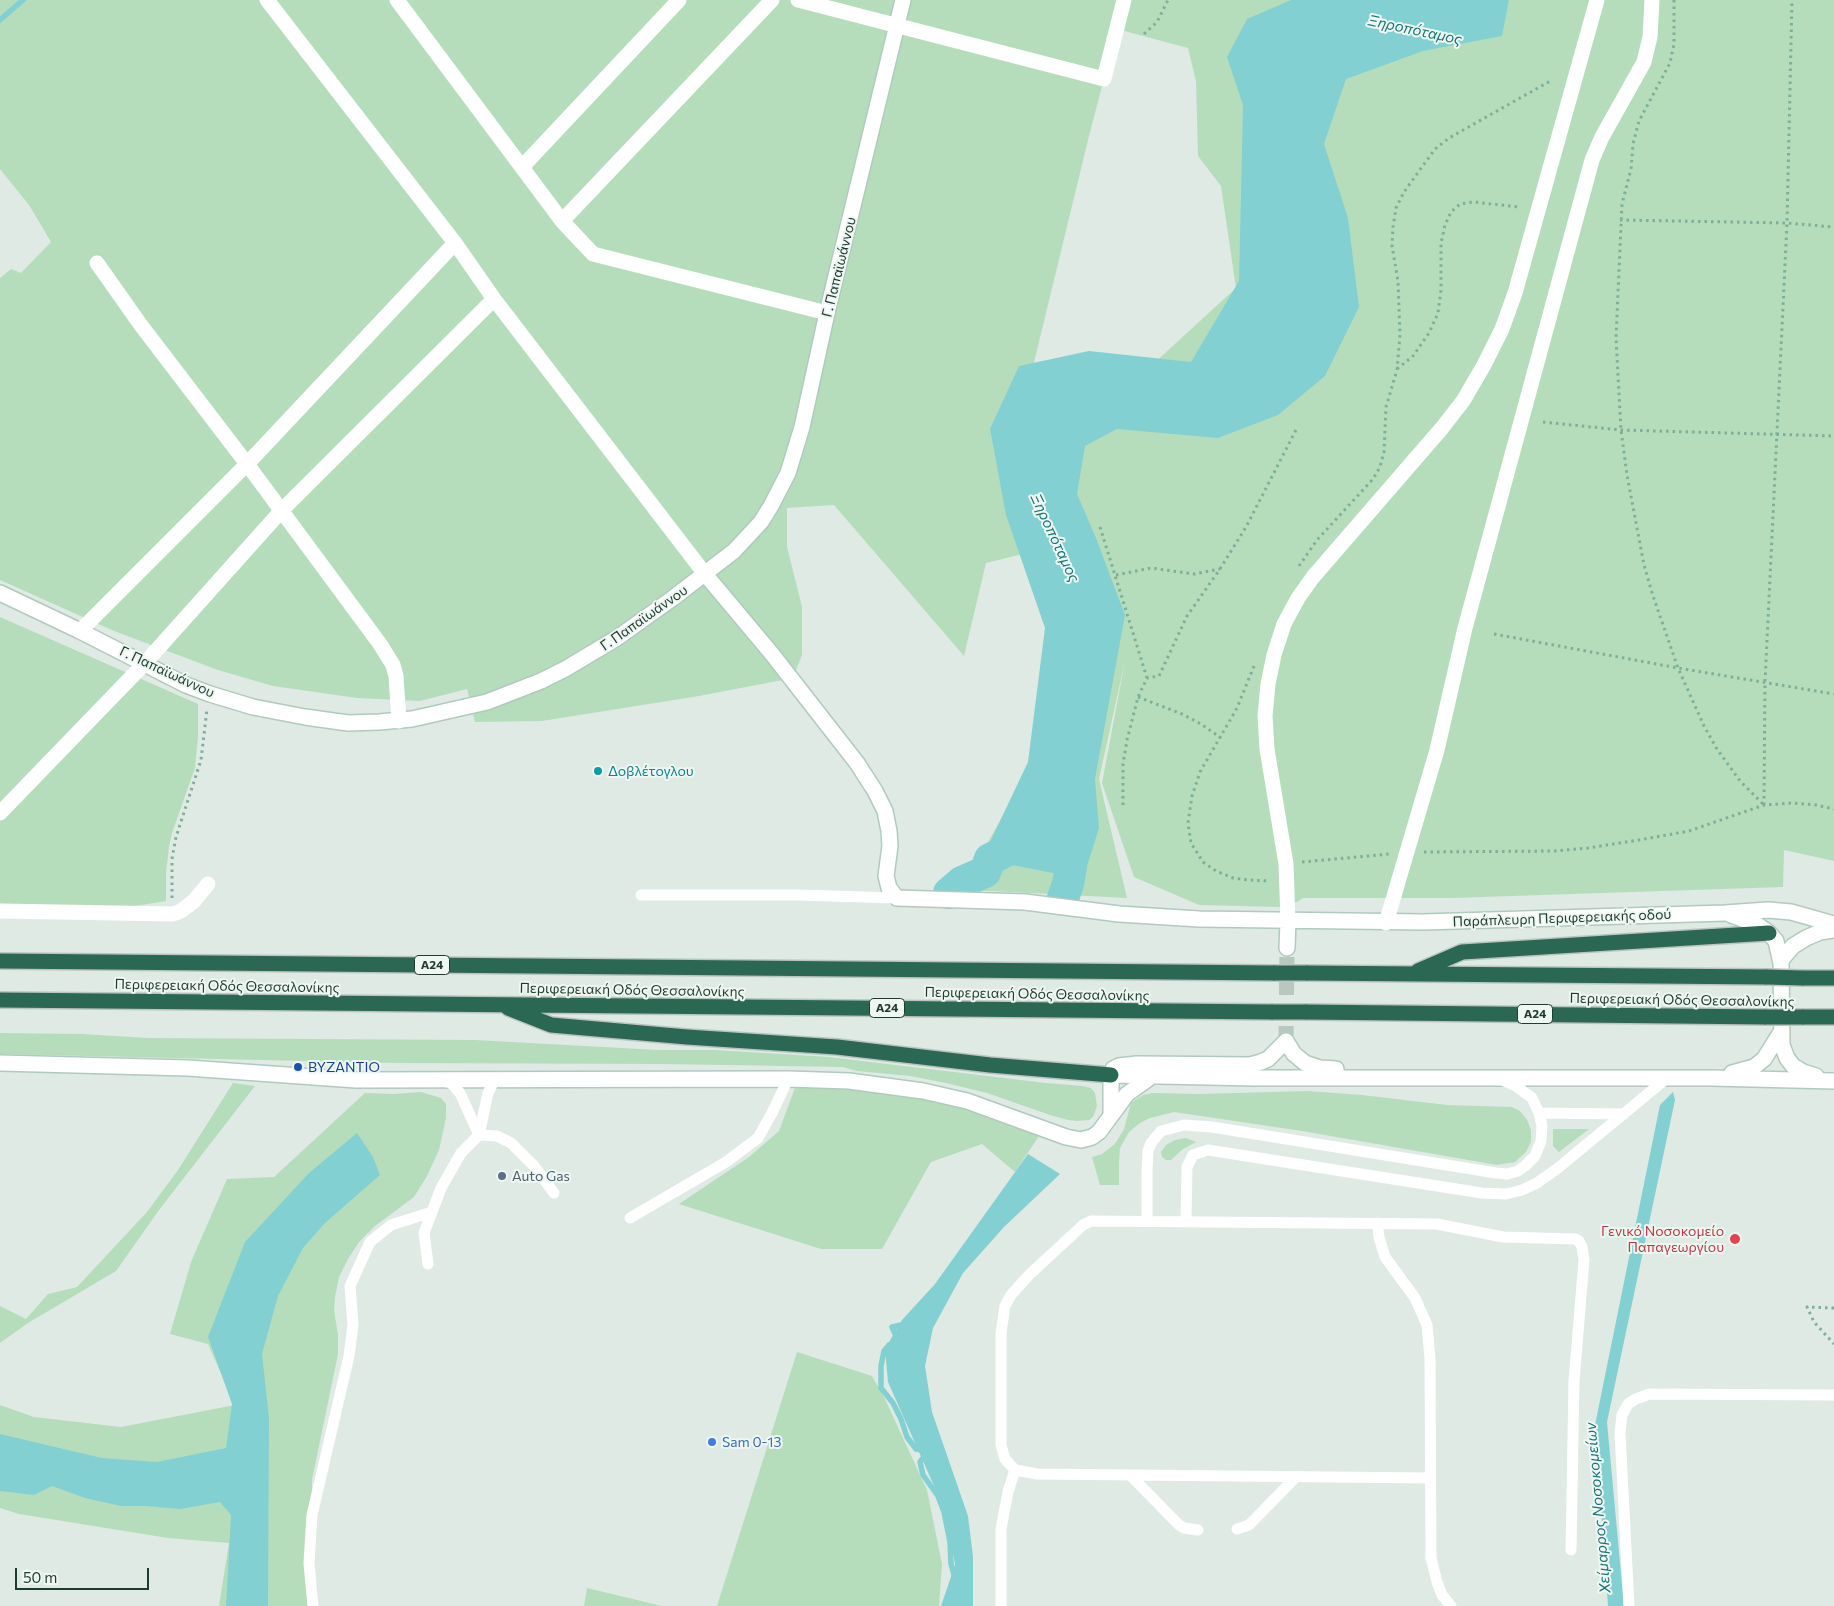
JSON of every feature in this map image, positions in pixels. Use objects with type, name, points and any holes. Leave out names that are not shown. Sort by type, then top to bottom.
[{"type":"highway","points":[[1412,974],[1462,952],[1769,933]]},
{"type":"highway","name":"Περιφερειακή Οδός Θεσσαλονίκης","points":[[0,961],[1834,978]]},
{"type":"highway","name":"Περιφερειακή Οδός Θεσσαλονίκης","points":[[0,1000],[1834,1017]]},
{"type":"highway","points":[[500,1005],[551,1025],[687,1037],[837,1047],[1110,1075]]},
{"type":"street","points":[[267,0],[705,574],[778,661],[856,763],[875,791],[885,811],[890,846],[886,876],[889,888],[897,898]]},
{"type":"street","points":[[397,0],[562,221],[593,254],[827,313]]},
{"type":"street","points":[[522,167],[679,0]]},
{"type":"street","points":[[562,221],[772,0]]},
{"type":"street","points":[[798,0],[1104,79],[1124,0]]},
{"type":"street","name":"Γ. Παπαϊωάννου","points":[[0,593],[210,694],[253,707],[319,720],[364,723],[399,721],[476,705],[541,681],[617,638],[734,551],[761,522],[788,474],[802,427],[827,313],[903,0]]},
{"type":"street","points":[[1287,948],[1286,864],[1267,750],[1265,716],[1268,684],[1274,655],[1284,624],[1298,598],[1313,577],[1442,428],[1463,401],[1484,365],[1502,328],[1515,293],[1597,0]]},
{"type":"street","points":[[1386,923],[1432,766],[1465,628],[1585,184],[1602,136],[1644,62],[1650,37],[1652,0]]},
{"type":"street","points":[[80,631],[247,464],[454,243]]},
{"type":"street","points":[[97,263],[140,324],[344,592],[388,656],[393,665],[397,681],[399,721]]},
{"type":"street","points":[[0,813],[145,663],[282,510],[494,299]]},
{"type":"street","points":[[0,912],[173,914],[181,911],[194,901],[208,884]]},
{"type":"street","name":"Παράπλευρη Περιφερειακής οδού","points":[[897,898],[1034,903],[1158,917],[1386,923],[1772,910],[1791,912],[1834,924]]},
{"type":"street","points":[[1725,913],[1756,924],[1769,933],[1776,941],[1781,960],[1783,1050],[1793,1066],[1803,1072],[1834,1081]]},
{"type":"street","points":[[1781,960],[1793,946],[1806,938],[1820,932],[1834,930]]},
{"type":"street","points":[[1711,1078],[1754,1067],[1769,1054],[1782,1032]]},
{"type":"street","points":[[1112,1116],[1110,1075],[1116,1067],[1137,1064],[1255,1064],[1268,1059],[1286,1041],[1299,1059],[1316,1067],[1411,1071],[1455,1078]]},
{"type":"street","points":[[0,1064],[188,1068],[350,1080],[788,1079],[857,1081],[923,1091],[993,1109],[1074,1140],[1092,1137],[1106,1124],[1127,1094],[1151,1077]]},
{"type":"street","points":[[1110,1075],[1151,1077],[1711,1078],[1834,1081]]},
{"type":"lane","points":[[641,895],[897,898]]},
{"type":"lane","points":[[1147,1221],[1148,1151],[1155,1136],[1161,1131],[1184,1125],[1507,1174],[1522,1169],[1535,1156],[1542,1133],[1540,1113],[1532,1098],[1526,1092],[1516,1086],[1492,1078]]},
{"type":"lane","points":[[1186,1221],[1186,1170],[1193,1155],[1201,1151],[1216,1150],[1482,1193],[1506,1194],[1522,1190],[1537,1183],[1558,1168],[1667,1078]]},
{"type":"lane","points":[[630,1218],[726,1162],[758,1138],[774,1111],[788,1079]]},
{"type":"lane","points":[[434,1080],[451,1083],[460,1093],[479,1135]]},
{"type":"lane","points":[[428,1264],[424,1233],[432,1212],[454,1162],[468,1144],[479,1135],[488,1092],[493,1083],[500,1080]]},
{"type":"lane","points":[[1540,1113],[1624,1114]]},
{"type":"lane","points":[[479,1135],[497,1136],[511,1143],[534,1166],[554,1193]]},
{"type":"lane","points":[[313,1606],[309,1562],[312,1515],[350,1356],[353,1325],[350,1286],[370,1242],[391,1225],[432,1212]]},
{"type":"lane","points":[[1430,1478],[1037,1474],[1015,1470],[1005,1460],[1001,1445],[1002,1333],[1003,1312],[1007,1301],[1017,1287],[1086,1223],[1096,1220],[1437,1224],[1503,1237],[1573,1238],[1580,1243],[1584,1260],[1574,1381],[1571,1550]]},
{"type":"lane","points":[[1377,1223],[1385,1257],[1415,1298],[1427,1325],[1430,1359],[1432,1567],[1438,1587],[1451,1606]]},
{"type":"lane","points":[[1629,1606],[1620,1442],[1621,1423],[1625,1408],[1630,1402],[1650,1394],[1834,1395]]},
{"type":"lane","points":[[1001,1606],[1001,1529],[1008,1492],[1015,1470]]},
{"type":"lane","points":[[1130,1475],[1179,1525],[1184,1528],[1198,1530]]},
{"type":"lane","points":[[1237,1529],[1249,1525],[1296,1477]]},
{"type":"path","points":[[1144,34],[1157,22],[1168,0]]},
{"type":"path","points":[[1674,0],[1674,44],[1670,63],[1638,122],[1633,144],[1631,169],[1620,220],[1616,338],[1621,430],[1627,475],[1644,565],[1678,668],[1704,726],[1717,749],[1740,781],[1764,805]]},
{"type":"path","points":[[1764,805],[1765,682],[1786,223],[1792,0]]},
{"type":"path","points":[[1520,208],[1473,202],[1460,204],[1451,212],[1445,225],[1441,243],[1441,290],[1438,313],[1429,332],[1413,356],[1397,370],[1400,316],[1398,280],[1392,246],[1396,208],[1404,192],[1435,149],[1449,138],[1552,80]]},
{"type":"path","points":[[1620,220],[1786,223],[1834,227]]},
{"type":"path","points":[[1543,422],[1621,430],[1834,436]]},
{"type":"path","points":[[1147,678],[1159,676],[1187,616],[1220,569],[1246,527],[1297,428]]},
{"type":"path","points":[[1100,527],[1147,678],[1138,697],[1127,740],[1123,764],[1124,805]]},
{"type":"path","points":[[1116,575],[1151,568],[1194,574],[1220,569]]},
{"type":"path","points":[[1494,634],[1678,668],[1834,694]]},
{"type":"path","points":[[173,914],[172,859],[176,837],[201,760],[210,694]]},
{"type":"path","points":[[1138,697],[1182,714],[1221,738]]},
{"type":"path","points":[[1286,864],[1405,853],[1555,851],[1690,831],[1764,805],[1791,803],[1816,805],[1834,810]]},
{"type":"path","points":[[1834,1308],[1807,1308],[1814,1322],[1834,1344]]},
{"type":"green space","points":[[0,0],[1834,0],[1834,861],[1784,850],[1783,887],[1452,898],[1303,898],[1297,902],[1279,907],[1199,905],[1134,877],[1102,783],[1125,661],[1099,779],[1127,898],[950,889],[982,853],[1069,697],[1051,547],[986,563],[964,656],[834,505],[787,508],[787,547],[802,607],[802,655],[793,678],[699,696],[542,721],[475,722],[467,689],[420,701],[357,698],[273,686],[218,670],[114,631],[0,580],[0,278],[11,269],[21,273],[51,242],[29,205],[0,169]],"holes":[[[1117,29],[1188,48],[1196,81],[1198,156],[1221,186],[1236,288],[1152,365],[1028,387]]]},
{"type":"green space","points":[[0,617],[198,704],[198,737],[195,768],[172,833],[166,873],[166,901],[129,907],[0,906]]},
{"type":"green space","points":[[0,1033],[82,1034],[148,1038],[475,1040],[658,1050],[716,1050],[829,1057],[1083,1086],[1091,1088],[1095,1093],[1097,1106],[1093,1117],[1089,1120],[1068,1120],[987,1093],[946,1083],[910,1076],[857,1071],[843,1067],[395,1063],[0,1054]]},
{"type":"green space","points":[[233,1083],[255,1086],[159,1210],[116,1271],[28,1323],[0,1343],[0,1306],[26,1319],[48,1294],[77,1287],[147,1212],[178,1170]]},
{"type":"green space","points":[[796,1085],[881,1091],[944,1101],[990,1113],[1039,1136],[1015,1172],[982,1144],[931,1162],[882,1249],[821,1249],[679,1204],[749,1157],[779,1131]]},
{"type":"green space","points":[[1308,1091],[1447,1105],[1512,1107],[1520,1111],[1527,1120],[1531,1130],[1531,1142],[1526,1152],[1515,1162],[1497,1165],[1302,1131],[1174,1112],[1150,1118],[1129,1132],[1120,1148],[1119,1185],[1100,1185],[1092,1157],[1102,1154],[1115,1144],[1124,1129],[1131,1103],[1143,1095],[1152,1093],[1199,1094]]},
{"type":"green space","points":[[421,1092],[441,1098],[446,1104],[446,1118],[439,1150],[427,1176],[414,1197],[375,1226],[359,1242],[339,1277],[334,1310],[338,1335],[338,1354],[312,1480],[312,1606],[219,1606],[229,1543],[168,1538],[19,1514],[0,1508],[0,1405],[34,1417],[121,1427],[235,1405],[208,1344],[170,1334],[191,1262],[227,1179],[274,1177],[365,1093],[394,1094]]},
{"type":"green space","points":[[1553,1129],[1589,1129],[1559,1152],[1553,1146]]},
{"type":"green space","points":[[1186,1138],[1196,1142],[1183,1149],[1171,1160],[1166,1160],[1162,1157],[1161,1152],[1166,1145],[1175,1140]]},
{"type":"green space","points":[[797,1352],[872,1376],[885,1399],[927,1490],[942,1564],[939,1606],[717,1606]]},
{"type":"green space","points":[[587,1588],[662,1606],[584,1606]]},
{"type":"water","points":[[1291,0],[1509,0],[1502,36],[1423,51],[1346,79],[1324,144],[1348,218],[1359,307],[1325,376],[1278,415],[1218,438],[1117,429],[1085,446],[1077,494],[1125,615],[1095,779],[1099,828],[1083,879],[982,859],[1028,762],[1045,628],[1006,515],[990,429],[1019,366],[1089,351],[1191,362],[1239,281],[1243,105],[1227,57],[1247,19]]},
{"type":"water","points":[[1673,1092],[1675,1100],[1607,1422],[1624,1606],[1608,1606],[1595,1425],[1660,1105]]},
{"type":"water","points":[[357,1133],[373,1157],[380,1175],[325,1223],[303,1248],[278,1296],[262,1354],[269,1418],[268,1606],[226,1606],[231,1515],[220,1502],[180,1509],[121,1506],[85,1498],[52,1486],[34,1495],[0,1491],[0,1434],[102,1458],[157,1462],[226,1448],[232,1404],[208,1337],[245,1242],[309,1173]]},
{"type":"water","points":[[1028,1154],[1060,1174],[1004,1227],[963,1273],[933,1328],[925,1366],[932,1412],[968,1516],[973,1557],[973,1606],[941,1606],[955,1565],[946,1513],[888,1382],[885,1349],[902,1320],[935,1284]]},
{"type":"waterway","points":[[0,20],[23,0]]},
{"type":"waterway","points":[[949,893],[962,882],[985,872],[990,859],[1008,850],[1019,834]]},
{"type":"waterway","name":"Ξηροπόταμος","points":[[1043,850],[1062,854],[1071,867],[1063,898]]},
{"type":"waterway","points":[[895,1338],[892,1327],[906,1324]]},
{"type":"waterway","points":[[889,1345],[884,1351],[881,1366],[881,1388],[893,1403],[907,1437],[916,1449],[923,1450]]},
{"type":"waterway","points":[[926,1454],[920,1462],[923,1475],[938,1496],[944,1512],[950,1542],[951,1564],[955,1578]]},
{"type":"tunnel","points":[[1286,1041],[1287,948]]},
{"type":"place","name":"Δοβλέτογλου","points":[[598,771]]},
{"type":"place","name":"ΒΥΖΑΝΤΙΟ","points":[[298,1067]]},
{"type":"place","name":"Auto Gas","points":[[502,1176]]},
{"type":"place","name":"Γενικό Νοσοκομείο Παπαγεωργίου","points":[[1735,1239]]},
{"type":"place","name":"Sam 0-13","points":[[712,1442]]},
{"type":"water label","name":"Χείμαρρος Νοσοκομείων","points":[[1598,1508]]}]
